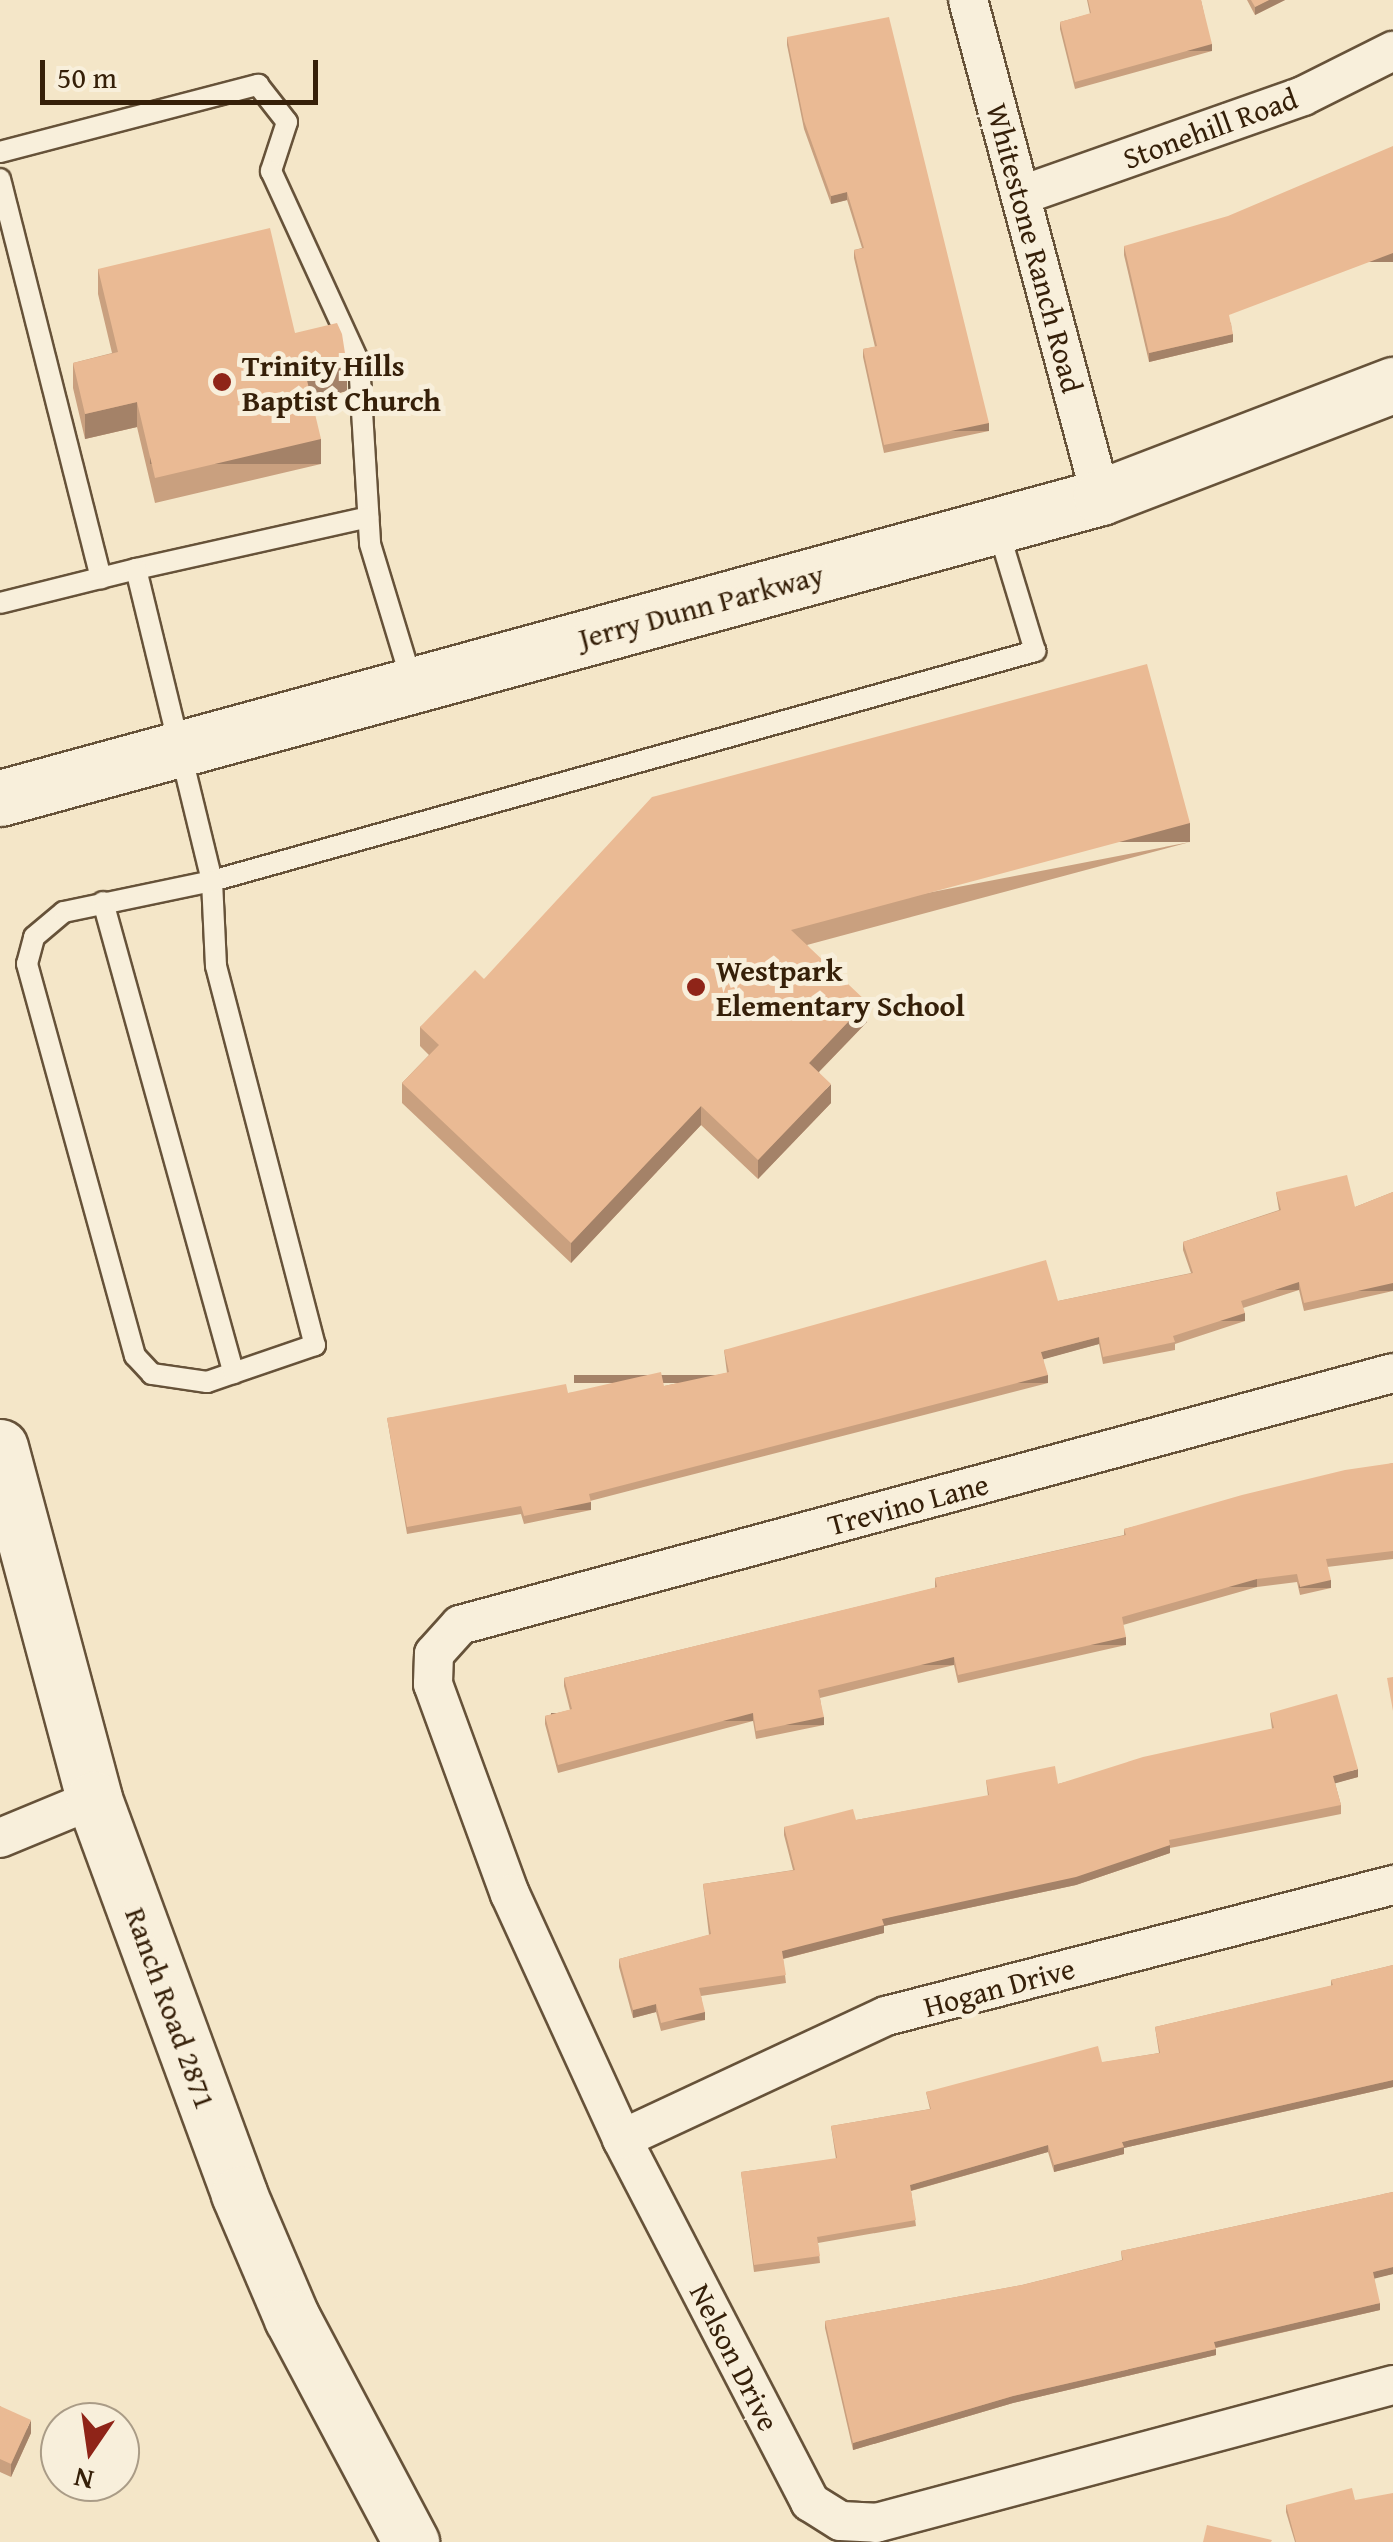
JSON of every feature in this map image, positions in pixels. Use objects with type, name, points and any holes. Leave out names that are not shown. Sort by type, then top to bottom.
[{"type":"street","name":"Whitestone Ranch Road","points":[[968,0],[1101,496]]},
{"type":"street","name":"Stonehill Road","points":[[1022,195],[1302,96],[1393,51]]},
{"type":"street","name":"Jerry Dunn Parkway","points":[[0,798],[1101,496],[1393,384]]},
{"type":"street","name":"Trevino Lane","points":[[434,1654],[460,1624],[1393,1372]]},
{"type":"street","name":"Ranch Road 2871","points":[[0,1447],[94,1799],[284,2300],[411,2542]]},
{"type":"street","name":"Nelson Drive","points":[[434,1654],[433,1684],[510,1894],[622,2139],[810,2502],[841,2521],[876,2523],[1393,2384]]},
{"type":"street","points":[[0,1838],[94,1799]]},
{"type":"street","name":"Hogan Drive","points":[[622,2139],[886,2016],[1393,1884]]},
{"type":"lane","points":[[0,152],[258,85],[287,122],[271,171],[358,362],[368,517],[413,686]]},
{"type":"lane","points":[[0,180],[101,578]]},
{"type":"lane","points":[[0,603],[368,517]]},
{"type":"lane","points":[[136,569],[212,881],[216,966],[315,1345],[207,1382],[152,1374],[136,1356],[116,1304],[27,964],[34,937],[64,912],[212,881],[1035,651],[997,524]]},
{"type":"lane","points":[[103,902],[234,1373]]},
{"type":"building","points":[[1088,0],[1201,0],[1212,44],[1075,82],[1060,22],[1091,13]]},
{"type":"building","points":[[1251,0],[1269,0],[1255,7]]},
{"type":"building","points":[[889,17],[989,423],[884,445],[863,349],[877,346],[854,250],[864,248],[847,192],[831,196],[804,121],[787,37]]},
{"type":"building","points":[[1393,146],[1393,253],[1229,315],[1233,334],[1149,353],[1124,246],[1228,216]]},
{"type":"building","name":"Trinity Hills Baptist Church","points":[[270,228],[295,333],[337,323],[342,334],[347,366],[306,376],[321,439],[155,478],[137,402],[85,414],[73,363],[118,352],[98,269]]},
{"type":"building","points":[[1147,664],[1190,823],[791,930],[867,1002],[809,1063],[831,1084],[758,1160],[701,1106],[571,1243],[402,1083],[439,1045],[420,1027],[475,970],[484,979],[652,797]]},
{"type":"building","points":[[1347,1175],[1355,1207],[1393,1192],[1393,1283],[1304,1303],[1299,1282],[1241,1301],[1245,1313],[1173,1336],[1175,1342],[1103,1357],[1099,1337],[1041,1352],[1048,1375],[589,1494],[591,1502],[524,1516],[521,1506],[407,1527],[387,1418],[566,1384],[568,1393],[661,1372],[664,1386],[729,1372],[724,1350],[1046,1260],[1058,1301],[1193,1273],[1183,1242],[1281,1210],[1276,1192]]},
{"type":"building","points":[[1393,1463],[1393,1551],[1326,1559],[1331,1580],[1300,1587],[1297,1574],[1257,1579],[1122,1617],[1126,1637],[958,1675],[954,1657],[818,1690],[824,1717],[756,1731],[753,1713],[558,1765],[545,1716],[572,1709],[564,1678],[937,1587],[935,1578],[1126,1535],[1124,1529],[1242,1495],[1345,1470]]},
{"type":"building","points":[[1393,1677],[1393,1711],[1387,1678]]},
{"type":"building","points":[[1337,1694],[1358,1769],[1333,1776],[1341,1805],[1169,1840],[1170,1845],[1076,1877],[882,1919],[884,1925],[782,1951],[786,1975],[699,1988],[705,2012],[661,2023],[656,2004],[633,2010],[619,1959],[711,1934],[703,1884],[795,1870],[784,1827],[853,1809],[856,1820],[989,1795],[986,1780],[1055,1766],[1058,1784],[1143,1757],[1274,1728],[1270,1713]]},
{"type":"building","points":[[1393,1965],[1393,2080],[1122,2142],[1124,2147],[1054,2165],[1048,2145],[910,2185],[916,2220],[817,2237],[820,2256],[754,2265],[741,2172],[837,2158],[831,2126],[931,2109],[926,2092],[1098,2046],[1102,2062],[1160,2053],[1155,2027],[1333,1985],[1331,1980]]},
{"type":"building","points":[[1393,2192],[1393,2267],[1373,2272],[1380,2303],[1214,2342],[1216,2349],[1013,2396],[853,2443],[825,2321],[1022,2285],[1123,2260],[1121,2251]]},
{"type":"building","points":[[0,2406],[31,2420],[11,2464],[0,2459]]},
{"type":"building","points":[[1352,2488],[1355,2500],[1393,2493],[1393,2542],[1296,2542],[1286,2505]]},
{"type":"building","points":[[1207,2525],[1272,2540],[1203,2542]]},
{"type":"place","name":"Trinity Hills Baptist Church","points":[[222,382]]},
{"type":"place","name":"Westpark Elementary School","points":[[696,987]]}]
